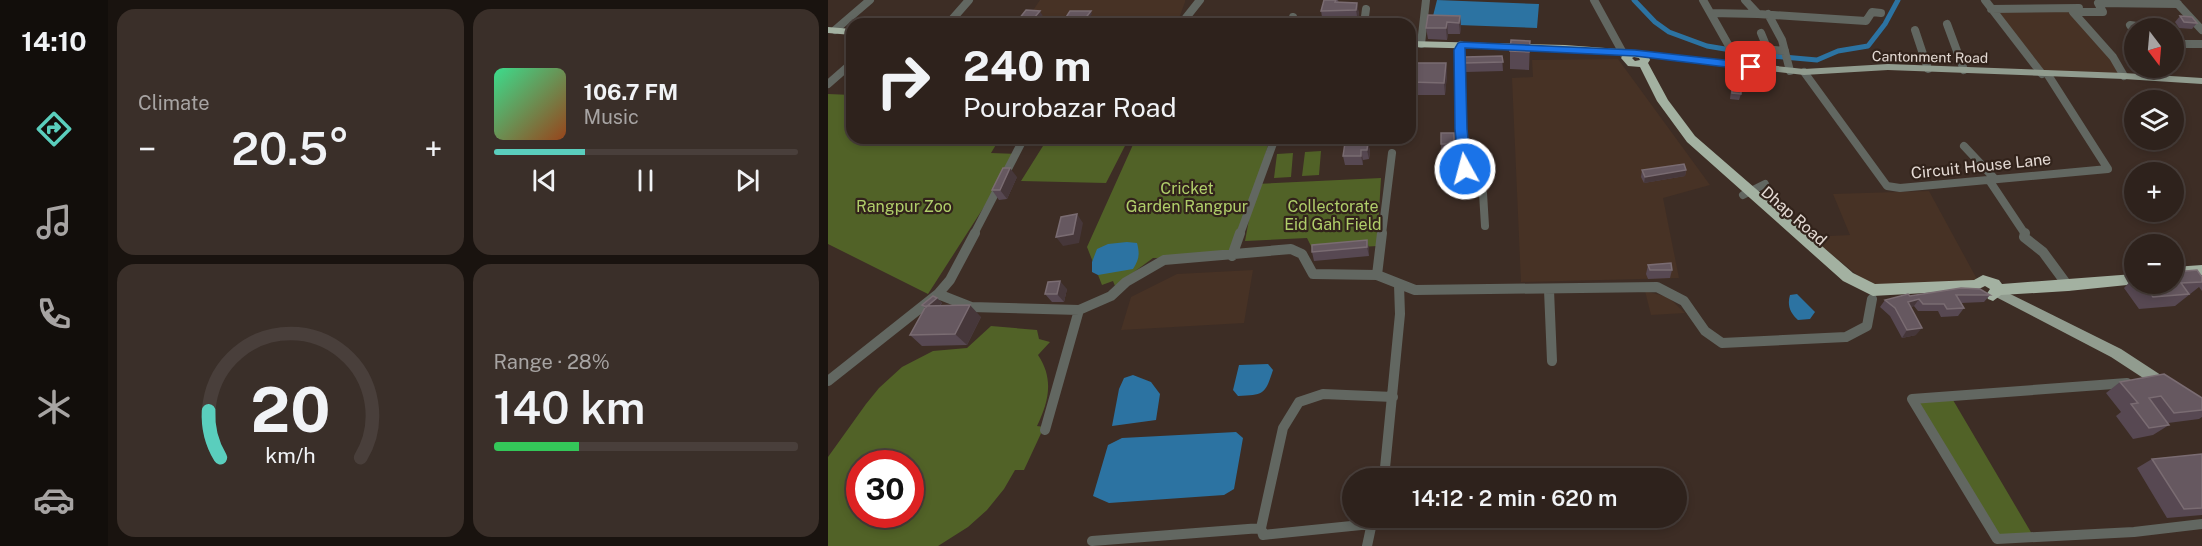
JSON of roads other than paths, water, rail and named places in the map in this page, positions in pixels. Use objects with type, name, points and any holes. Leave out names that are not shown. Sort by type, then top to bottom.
[{"type":"highway","points":[[830,32],[846,33]]},
{"type":"highway","points":[[1416,44],[1635,58]]},
{"type":"highway","points":[[1416,49],[1460,48]]},
{"type":"highway","name":"Dhap Road","points":[[1635,58],[1656,103],[1684,141],[1848,277],[1868,289],[1889,291],[1990,290]]},
{"type":"highway","name":"Dhap Road","points":[[1746,194],[1842,281],[1856,292],[1872,300],[2124,280]]},
{"type":"highway","points":[[2184,271],[2202,270]]},
{"type":"highway","name":"Dhap Road","points":[[2066,284],[2124,275]]},
{"type":"highway","points":[[2184,278],[2202,277]]},
{"type":"main road","name":"Cantonment Road","points":[[1635,58],[1659,56],[1804,72],[1888,67],[2124,76]]},
{"type":"main road","name":"Cantonment Road","points":[[2155,78],[2202,81]]},
{"type":"main road","points":[[1990,290],[2116,353],[2174,391]]},
{"type":"street","points":[[848,18],[870,0]]},
{"type":"street","points":[[953,18],[969,0]]},
{"type":"street","points":[[1186,18],[1200,0]]},
{"type":"street","points":[[1416,44],[1426,0]]},
{"type":"street","points":[[1594,0],[1635,58]]},
{"type":"street","points":[[1703,0],[1730,46],[1732,85]]},
{"type":"street","points":[[1745,0],[1758,14]]},
{"type":"street","points":[[1985,0],[2045,74]]},
{"type":"street","points":[[2019,0],[2027,9]]},
{"type":"street","points":[[1991,9],[2176,2],[2202,30]]},
{"type":"street","points":[[2098,4],[2103,12],[2073,12],[2113,57],[2124,76]]},
{"type":"street","points":[[1365,18],[1366,9]]},
{"type":"street","points":[[1711,14],[1768,14],[1866,21],[1872,12],[1881,13]]},
{"type":"street","points":[[1768,14],[1772,23],[1776,25],[1790,70]]},
{"type":"street","points":[[830,32],[846,19]]},
{"type":"street","points":[[1947,24],[1964,70]]},
{"type":"street","points":[[1915,30],[1928,69]]},
{"type":"street","points":[[1761,33],[1767,50]]},
{"type":"street","points":[[2184,44],[2202,44]]},
{"type":"street","points":[[1730,46],[1785,51]]},
{"type":"street","points":[[1460,48],[1462,149],[1467,182],[1483,193],[1485,226]]},
{"type":"street","points":[[828,84],[846,68]]},
{"type":"street","name":"Circuit House Lane","points":[[1804,72],[1887,186],[1910,189],[1972,178],[1992,180],[2108,169],[2045,74]]},
{"type":"street","points":[[828,381],[938,294],[950,280],[1021,144]]},
{"type":"street","points":[[1232,256],[1273,144]]},
{"type":"street","points":[[1964,147],[1992,180],[2025,233],[2024,237],[2043,252],[2066,284]]},
{"type":"street","points":[[1377,275],[1392,153]]},
{"type":"street","points":[[1746,194],[1765,184]]},
{"type":"street","points":[[938,294],[971,307],[1079,310],[1111,296],[1126,282],[1164,260],[1232,256],[1291,249],[1302,254],[1313,274],[1377,275],[1415,290],[1658,287],[1686,303],[1707,336],[1722,343],[1846,338],[1867,326],[1872,300]]},
{"type":"street","points":[[1385,468],[1400,314],[1399,285]]},
{"type":"street","points":[[1549,290],[1552,361]]},
{"type":"street","points":[[1045,430],[1079,310]]},
{"type":"street","points":[[2152,377],[2120,385],[1912,399],[1997,539],[2134,532],[2202,524]]},
{"type":"street","points":[[1342,525],[1263,535],[1261,528],[1282,429],[1299,402],[1323,394],[1393,397]]},
{"type":"street","points":[[1092,541],[1261,528]]},
{"type":"street","points":[[1367,546],[1371,528]]},
{"type":"water","points":[[1437,0],[1539,4],[1537,28],[1431,24]]},
{"type":"water","points":[[1137,243],[1138,247],[1137,263],[1133,269],[1098,275],[1092,272],[1092,262],[1097,249],[1108,244]]},
{"type":"water","points":[[1797,294],[1815,312],[1810,319],[1798,320],[1791,312],[1790,295]]},
{"type":"water","points":[[1268,364],[1273,370],[1265,389],[1258,394],[1238,396],[1233,390],[1239,365]]},
{"type":"water","points":[[1133,375],[1151,382],[1160,394],[1156,420],[1112,426],[1119,389],[1124,378]]},
{"type":"water","points":[[1236,432],[1243,438],[1234,489],[1224,495],[1109,503],[1093,496],[1108,445],[1122,438]]},
{"type":"waterway","points":[[1634,0],[1655,22],[1669,32],[1707,46],[1761,55],[1817,60],[1838,51],[1868,46],[1885,24],[1898,0]]},
{"type":"park label","name":"Cricket Garden Rangpur","points":[[1187,197]]},
{"type":"park label","name":"Rangpur Zoo","points":[[904,206]]},
{"type":"park label","name":"Collectorate Eid Gah Field","points":[[1333,215]]}]
